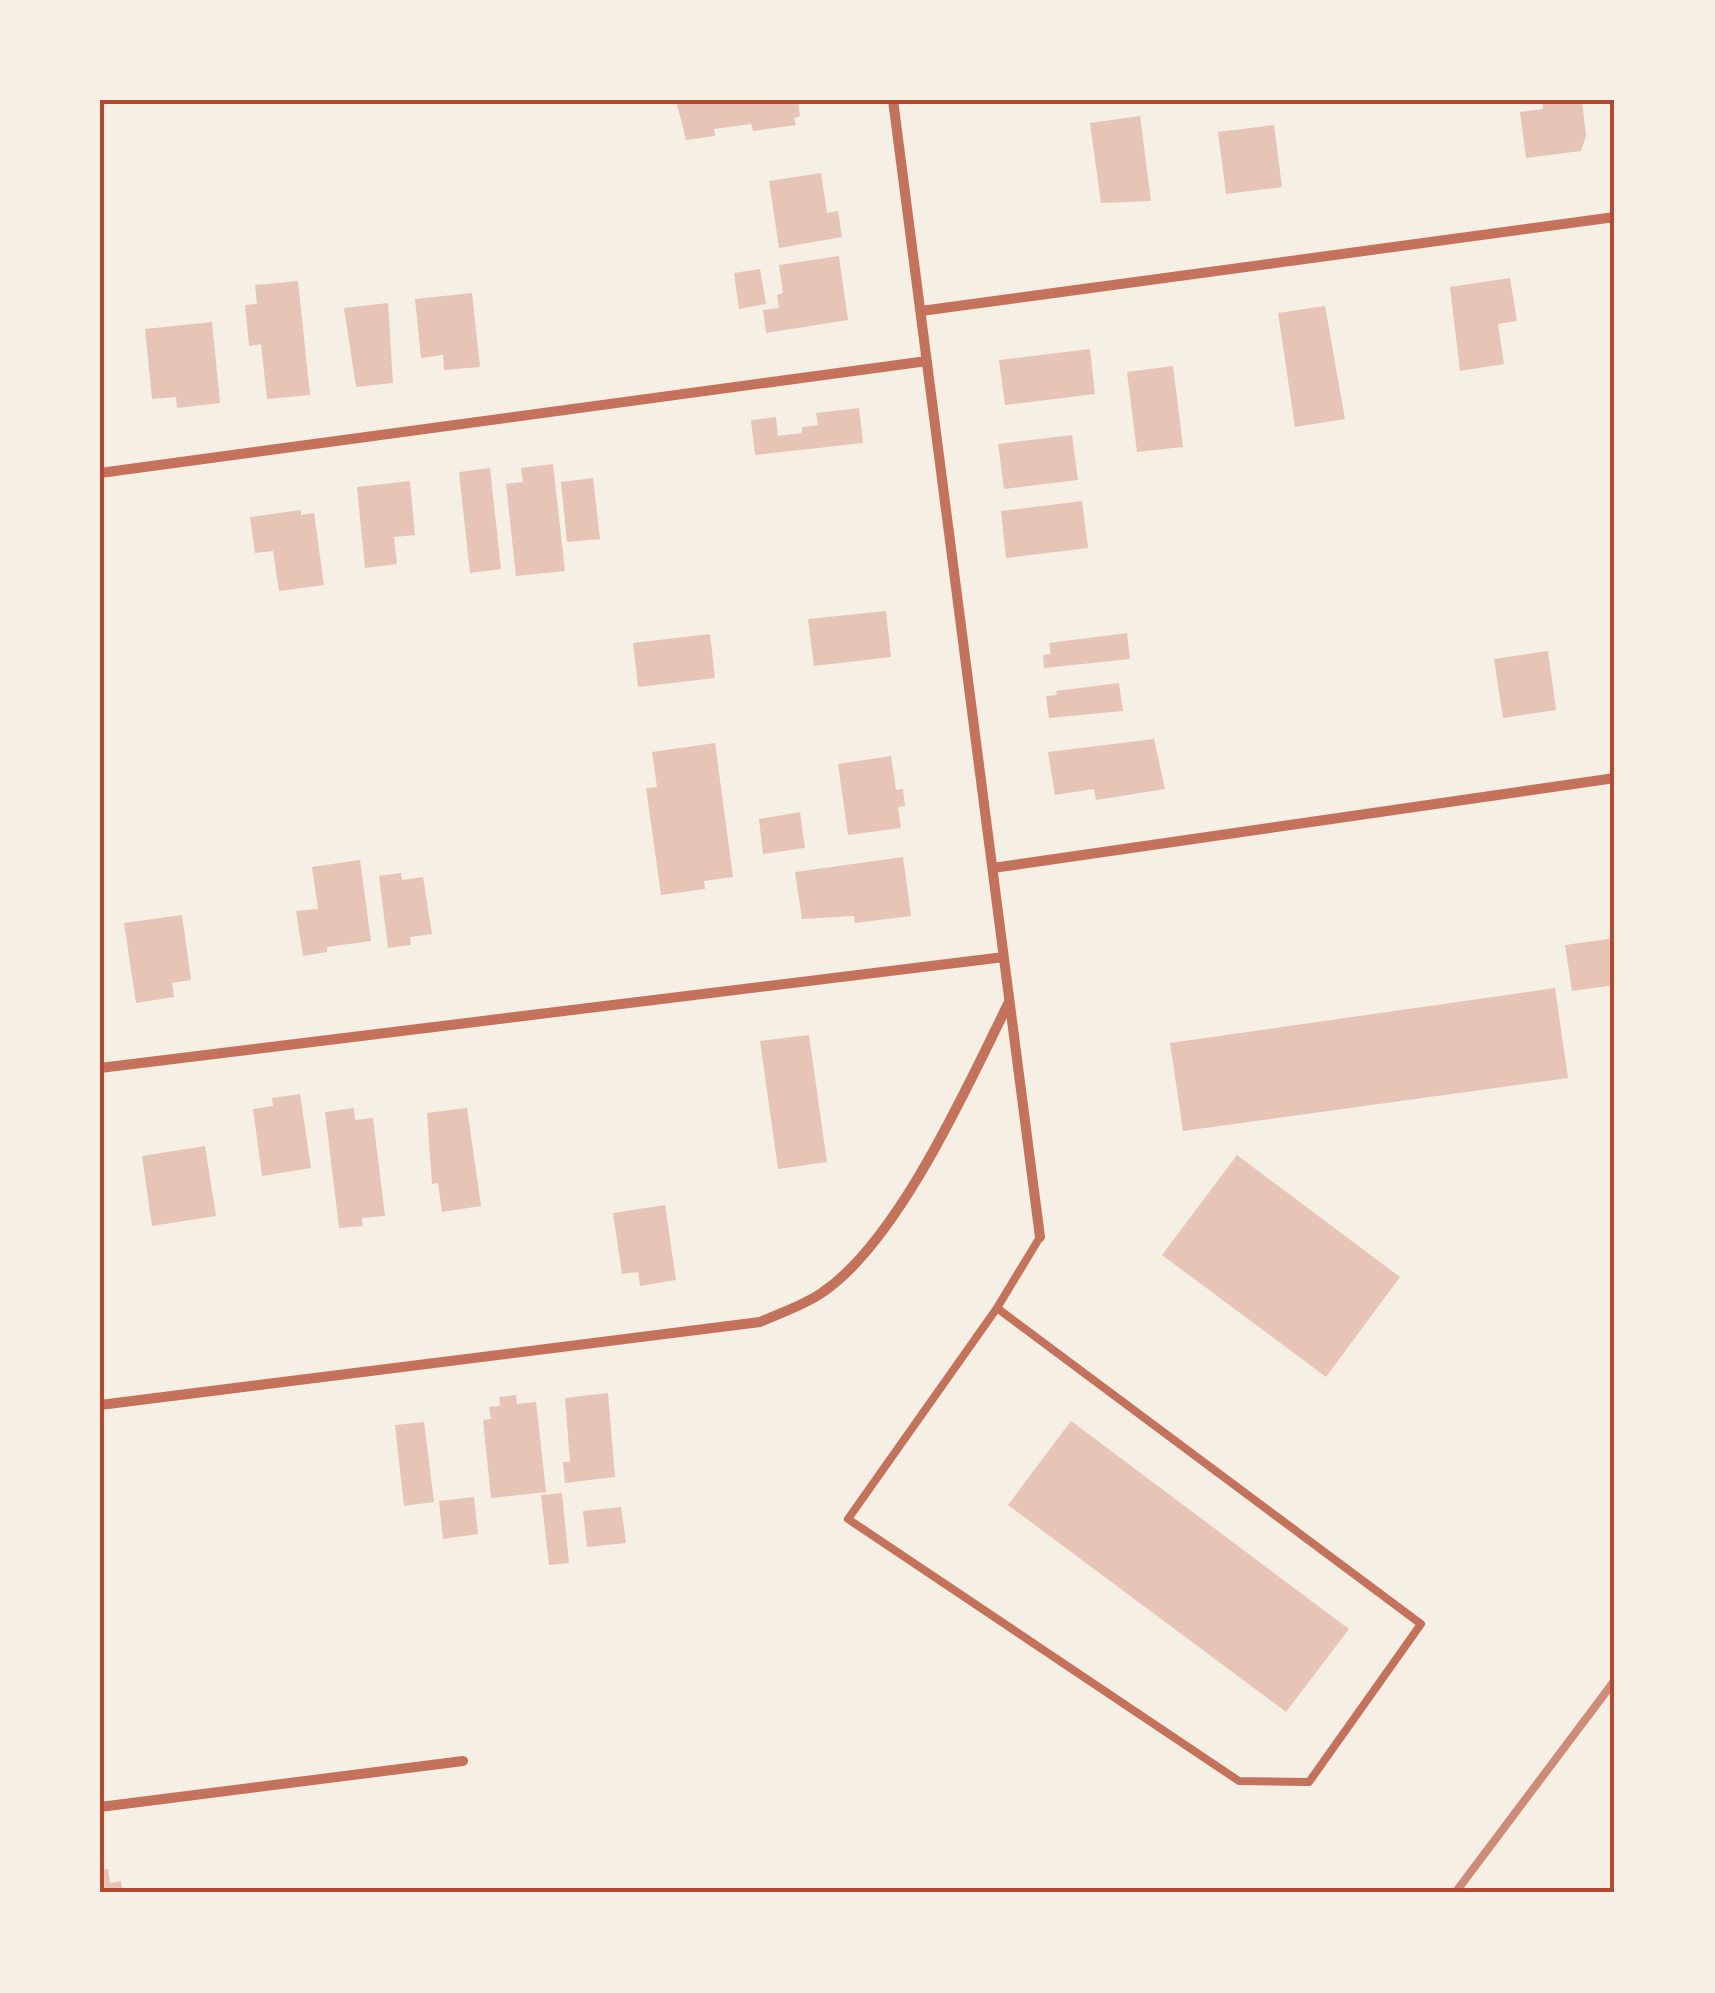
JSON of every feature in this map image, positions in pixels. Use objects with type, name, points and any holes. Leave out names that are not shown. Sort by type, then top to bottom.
[{"type":"street","points":[[893,100],[1040,1237]]},
{"type":"street","points":[[921,311],[1615,217]]},
{"type":"street","points":[[100,473],[927,361]]},
{"type":"street","points":[[993,868],[1615,778]]},
{"type":"street","points":[[100,1068],[1004,957]]},
{"type":"street","points":[[100,1405],[760,1322],[823,1293],[863,1255],[943,1136],[1009,1001]]},
{"type":"street","points":[[100,1807],[463,1762]]},
{"type":"lane","points":[[997,1308],[1421,1624],[1308,1782],[1239,1781],[848,1519],[997,1308],[1040,1237]]},
{"type":"building","points":[[676,100],[798,100],[800,116],[794,118],[796,125],[753,131],[751,124],[714,129],[715,136],[686,140]]},
{"type":"building","points":[[1542,100],[1582,100],[1586,136],[1581,151],[1526,158],[1520,112],[1543,109]]},
{"type":"building","points":[[1140,116],[1151,201],[1101,203],[1090,123]]},
{"type":"building","points":[[1274,125],[1282,187],[1226,194],[1218,132]]},
{"type":"building","points":[[821,173],[827,213],[838,211],[842,237],[779,248],[769,181]]},
{"type":"building","points":[[839,256],[848,320],[766,333],[763,310],[779,308],[777,295],[783,293],[779,265]]},
{"type":"building","points":[[760,269],[766,304],[739,309],[734,273]]},
{"type":"building","points":[[1510,278],[1517,321],[1498,324],[1504,364],[1460,371],[1450,287]]},
{"type":"building","points":[[298,281],[310,395],[267,399],[261,344],[249,346],[245,305],[257,304],[255,285]]},
{"type":"building","points":[[472,293],[480,367],[444,370],[443,355],[421,358],[415,299]]},
{"type":"building","points":[[388,303],[393,383],[356,387],[344,308]]},
{"type":"building","points":[[1325,306],[1345,419],[1295,427],[1278,313]]},
{"type":"building","points":[[212,322],[220,403],[177,408],[176,397],[152,399],[145,329]]},
{"type":"building","points":[[1090,349],[1095,394],[1005,405],[999,360]]},
{"type":"building","points":[[1173,366],[1183,447],[1137,452],[1127,372]]},
{"type":"building","points":[[859,408],[863,443],[755,455],[751,420],[776,417],[778,436],[802,433],[802,427],[818,425],[816,413]]},
{"type":"building","points":[[1072,435],[1078,480],[1004,489],[998,444]]},
{"type":"building","points":[[553,464],[565,571],[516,576],[506,484],[523,482],[521,468]]},
{"type":"building","points":[[490,468],[501,569],[470,573],[459,472]]},
{"type":"building","points":[[593,478],[600,539],[567,542],[561,482]]},
{"type":"building","points":[[410,481],[415,535],[394,537],[397,564],[365,568],[357,487]]},
{"type":"building","points":[[1082,501],[1088,548],[1006,558],[1001,511]]},
{"type":"building","points":[[301,510],[301,515],[314,513],[324,585],[279,591],[273,551],[255,553],[250,517]]},
{"type":"building","points":[[886,611],[891,657],[814,666],[808,619]]},
{"type":"building","points":[[1127,633],[1130,659],[1044,668],[1043,655],[1051,654],[1049,643]]},
{"type":"building","points":[[710,634],[715,678],[638,687],[633,643]]},
{"type":"building","points":[[1548,651],[1556,710],[1503,718],[1494,659]]},
{"type":"building","points":[[1119,683],[1123,711],[1049,718],[1046,696],[1057,695],[1056,691]]},
{"type":"building","points":[[1154,739],[1165,789],[1096,800],[1094,789],[1055,795],[1048,752]]},
{"type":"building","points":[[715,743],[733,877],[704,881],[705,889],[661,895],[646,788],[657,787],[652,752]]},
{"type":"building","points":[[891,756],[896,790],[903,789],[905,806],[898,807],[901,828],[848,835],[838,764]]},
{"type":"building","points":[[800,812],[805,848],[763,854],[759,819]]},
{"type":"building","points":[[903,857],[911,916],[855,923],[854,916],[802,919],[795,872]]},
{"type":"building","points":[[360,860],[371,941],[327,947],[327,952],[303,956],[296,911],[318,909],[312,867]]},
{"type":"building","points":[[401,873],[402,880],[423,877],[432,934],[410,937],[411,945],[388,948],[379,876]]},
{"type":"building","points":[[182,915],[191,980],[172,983],[174,997],[136,1003],[124,923]]},
{"type":"building","points":[[1615,938],[1615,985],[1572,991],[1565,945]]},
{"type":"building","points":[[1555,988],[1568,1078],[1183,1131],[1170,1043]]},
{"type":"building","points":[[809,1035],[827,1162],[778,1169],[760,1041]]},
{"type":"building","points":[[300,1094],[311,1168],[262,1176],[253,1109],[273,1106],[272,1098]]},
{"type":"building","points":[[354,1108],[355,1120],[373,1118],[385,1216],[362,1218],[363,1226],[339,1228],[325,1112]]},
{"type":"building","points":[[467,1108],[481,1206],[442,1212],[438,1183],[432,1184],[427,1113]]},
{"type":"building","points":[[205,1146],[216,1216],[152,1226],[142,1156]]},
{"type":"building","points":[[1237,1155],[1400,1277],[1326,1377],[1162,1255]]},
{"type":"building","points":[[665,1205],[676,1280],[640,1286],[638,1272],[622,1274],[613,1213]]},
{"type":"building","points":[[608,1393],[615,1477],[565,1483],[563,1462],[570,1462],[565,1398]]},
{"type":"building","points":[[516,1395],[517,1404],[536,1402],[546,1492],[491,1498],[483,1420],[491,1419],[489,1407],[500,1406],[499,1397]]},
{"type":"building","points":[[1071,1421],[1349,1629],[1286,1712],[1008,1505]]},
{"type":"building","points":[[424,1422],[434,1502],[404,1506],[395,1425]]},
{"type":"building","points":[[562,1493],[569,1563],[549,1565],[541,1495]]},
{"type":"building","points":[[474,1497],[478,1534],[443,1539],[439,1501]]},
{"type":"building","points":[[621,1507],[626,1543],[587,1547],[583,1511]]},
{"type":"building","points":[[108,1869],[110,1883],[121,1881],[123,1893],[100,1893],[100,1870]]},
{"type":"railway","points":[[1455,1893],[1615,1680]]}]
